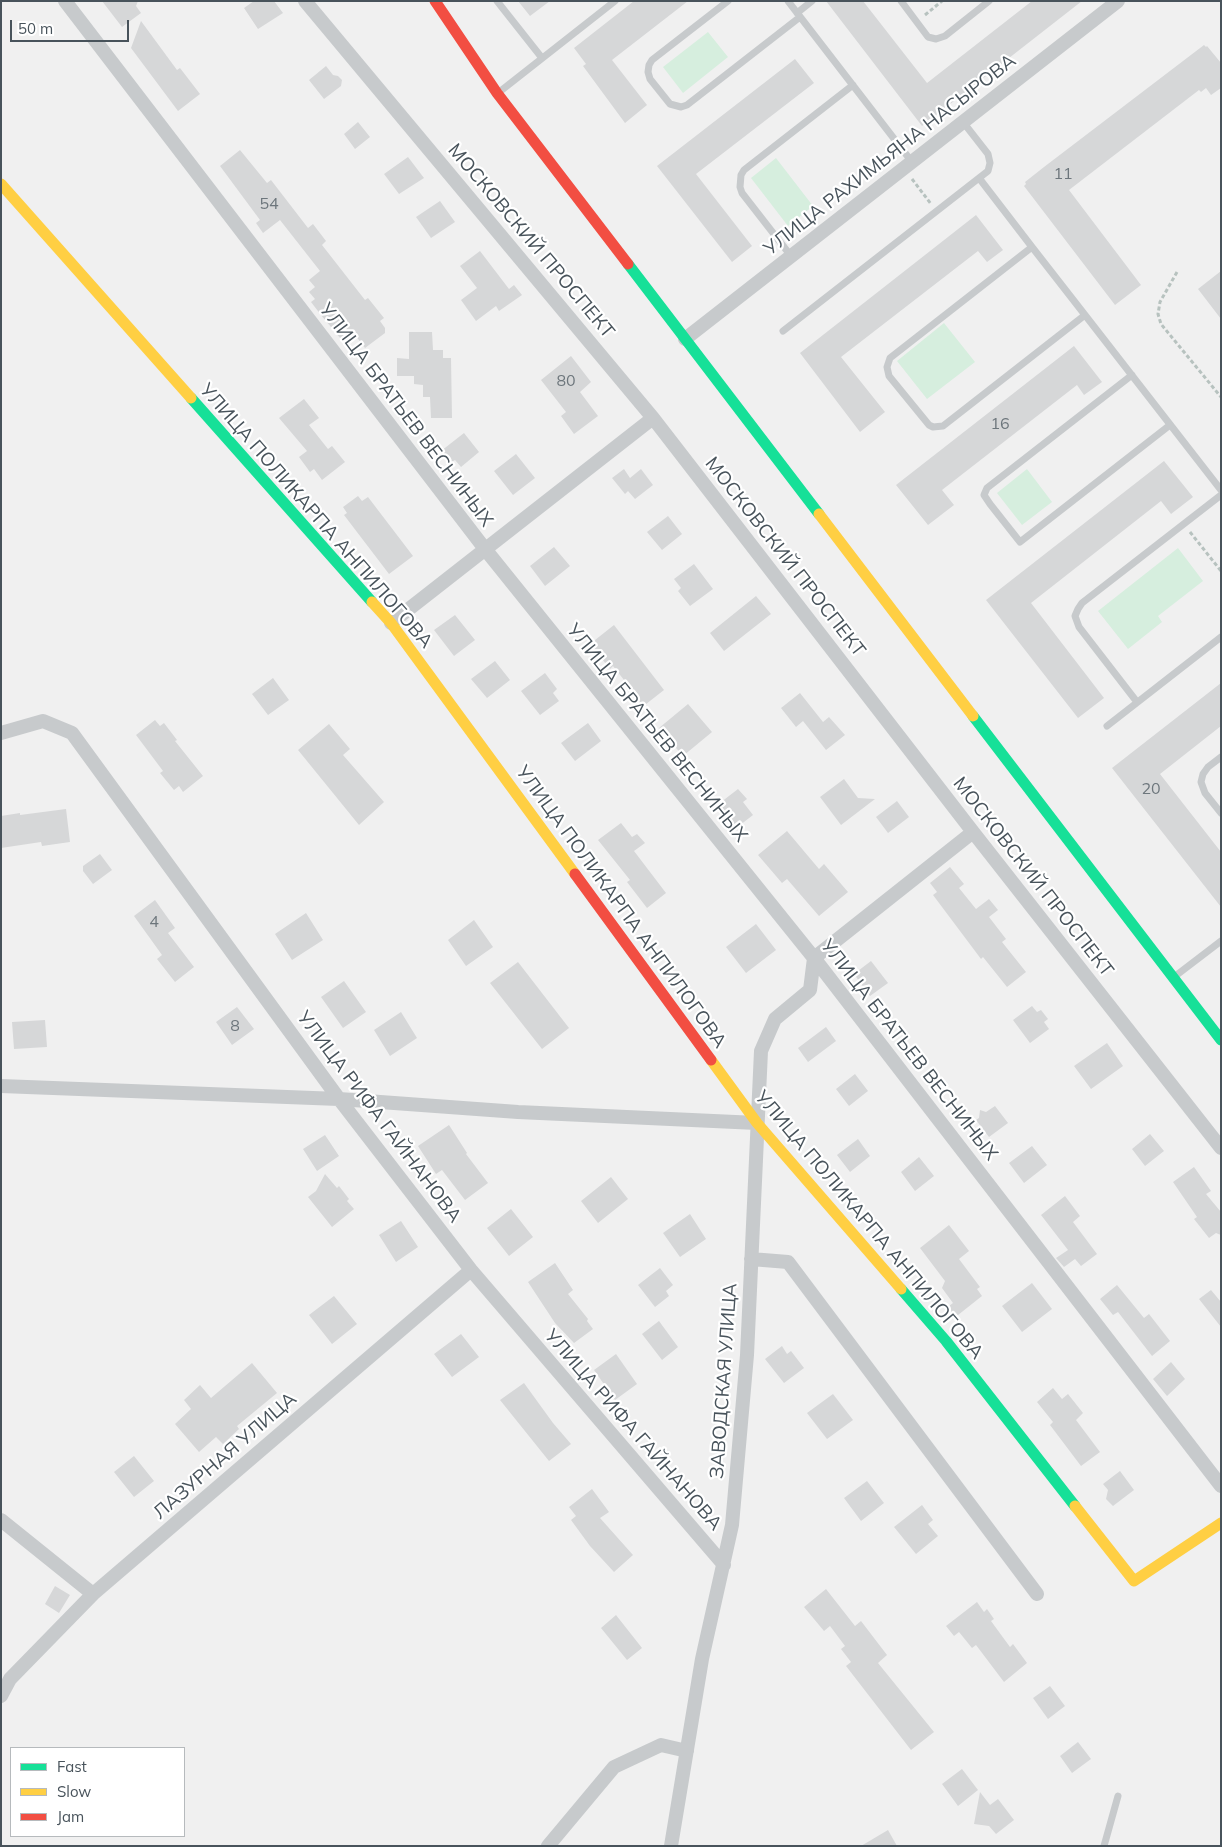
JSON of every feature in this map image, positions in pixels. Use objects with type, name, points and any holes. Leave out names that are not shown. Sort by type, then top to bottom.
[{"type":"street","name":"УЛИЦА БРАТЬЕВ ВЕСНИНЫХ","points":[[65,1],[485,549],[814,958],[1221,1486]]},
{"type":"street","name":"МОСКОВСКИЙ ПРОСПЕКТ","points":[[305,1],[654,418],[973,832],[1221,1148]]},
{"type":"street","points":[[435,1],[497,93],[1221,1040]]},
{"type":"street","name":"УЛИЦА РАХИМЬЯНА НАСЫРОВА","points":[[685,339],[1118,1]]},
{"type":"street","name":"УЛИЦА ПОЛИКАРПА АНПИЛОГОВА","points":[[1,184],[391,623],[757,1122],[946,1341],[1134,1581],[1221,1523]]},
{"type":"street","points":[[391,623],[654,418]]},
{"type":"street","name":"УЛИЦА РИФА ГАЙНАНОВА","points":[[1,734],[43,721],[72,733],[339,1098],[471,1270],[724,1565]]},
{"type":"street","points":[[814,958],[973,832]]},
{"type":"street","name":"ЗАВОДСКАЯ УЛИЦА","points":[[671,1846],[702,1659],[732,1525],[747,1354],[761,1051],[775,1019],[810,990],[814,958]]},
{"type":"street","points":[[1,1086],[339,1098],[518,1112],[757,1122]]},
{"type":"street","points":[[751,1258],[788,1262],[1037,1594]]},
{"type":"street","name":"ЛАЗУРНАЯ УЛИЦА","points":[[1,1696],[10,1679],[93,1594],[471,1270]]},
{"type":"street","points":[[1,1520],[93,1594]]},
{"type":"street","points":[[548,1846],[614,1767],[661,1745],[687,1751]]},
{"type":"lane","points":[[497,1],[542,58]]},
{"type":"lane","points":[[497,93],[542,58],[605,4],[615,1]]},
{"type":"lane","points":[[728,1],[652,60],[648,72],[650,79],[670,104],[682,107],[687,105],[799,15],[812,1]]},
{"type":"lane","points":[[788,1],[853,85],[908,165]]},
{"type":"lane","points":[[901,1],[928,37],[936,39],[940,38],[989,1]]},
{"type":"lane","points":[[791,256],[742,193],[740,187],[741,175],[744,170],[853,85]]},
{"type":"lane","points":[[783,331],[988,171],[990,160],[988,154],[963,122]]},
{"type":"lane","points":[[979,178],[1221,490]]},
{"type":"lane","points":[[1032,247],[890,358],[887,372],[924,422],[934,427],[943,426],[1085,315]]},
{"type":"lane","points":[[1132,375],[987,488],[985,492],[986,499],[1020,542],[1170,425]]},
{"type":"lane","points":[[1137,702],[1079,627],[1075,616],[1082,603],[1221,495]]},
{"type":"lane","points":[[1107,726],[1221,637]]},
{"type":"lane","points":[[1221,757],[1208,767],[1203,774],[1201,782],[1205,793],[1221,813]]},
{"type":"lane","points":[[1172,978],[1221,940]]},
{"type":"lane","points":[[1104,1846],[1118,1796]]},
{"type":"path","points":[[916,21],[942,1]]},
{"type":"path","points":[[908,165],[936,211]]},
{"type":"path","points":[[1177,272],[1160,302],[1158,314],[1161,324],[1221,397]]},
{"type":"path","points":[[1184,524],[1221,572]]},
{"type":"green space","points":[[708,32],[728,57],[683,93],[663,67]]},
{"type":"green space","points":[[776,158],[813,206],[788,226],[751,178]]},
{"type":"green space","points":[[944,323],[975,362],[927,399],[897,361]]},
{"type":"green space","points":[[1027,469],[1052,502],[1022,525],[997,493]]},
{"type":"green space","points":[[1178,548],[1203,581],[1158,616],[1162,622],[1128,649],[1098,611]]},
{"type":"building","points":[[102,1],[138,1],[136,6],[141,13],[122,27]]},
{"type":"building","points":[[254,1],[274,1],[283,13],[258,29],[244,8]]},
{"type":"building","points":[[518,1],[550,1],[530,16]]},
{"type":"building","points":[[634,1],[688,1],[612,60],[647,105],[625,123],[583,66],[586,64],[574,48]]},
{"type":"building","points":[[826,1],[863,1],[927,83],[1032,1],[1082,1],[922,126]]},
{"type":"building","points":[[141,21],[177,70],[180,68],[200,94],[178,111],[131,48]]},
{"type":"building","points":[[1204,45],[1221,63],[1221,88],[1211,95],[1206,88],[1201,92],[1199,90],[1069,190],[1141,285],[1115,305],[1024,186],[1025,182]]},
{"type":"building","points":[[795,59],[814,83],[696,174],[752,246],[732,262],[657,166]]},
{"type":"building","points":[[326,66],[333,75],[338,76],[342,80],[341,86],[324,99],[309,80]]},
{"type":"building","points":[[358,122],[370,137],[355,149],[344,134]]},
{"type":"building","points":[[240,150],[267,183],[271,180],[308,228],[313,224],[326,241],[322,245],[365,300],[368,298],[384,318],[380,321],[385,328],[385,333],[365,348],[352,331],[341,339],[321,315],[311,302],[315,299],[309,292],[315,287],[309,280],[320,271],[280,220],[263,233],[256,223],[260,220],[220,166]]},
{"type":"building","points":[[408,157],[424,178],[399,194],[384,174]]},
{"type":"building","points":[[440,201],[455,222],[431,238],[416,217]]},
{"type":"building","points":[[976,215],[1003,250],[987,262],[978,251],[841,357],[885,412],[860,432],[800,353]]},
{"type":"building","points":[[480,251],[509,289],[514,285],[522,295],[499,311],[496,306],[476,321],[461,300],[477,288],[460,266]]},
{"type":"building","points":[[1221,271],[1221,319],[1198,289]]},
{"type":"building","points":[[409,332],[432,332],[433,350],[443,350],[443,358],[451,358],[452,418],[431,418],[430,397],[423,397],[423,385],[414,384],[414,376],[397,376],[397,358],[409,359]]},
{"type":"building","points":[[1074,346],[1102,382],[1084,395],[1077,385],[942,490],[954,505],[928,525],[896,485]]},
{"type":"building","points":[[571,356],[591,382],[580,392],[598,416],[574,434],[561,416],[566,412],[541,380]]},
{"type":"building","points":[[304,399],[319,418],[309,425],[328,449],[332,446],[345,462],[322,480],[314,469],[310,472],[299,457],[307,451],[279,418]]},
{"type":"building","points":[[464,433],[479,452],[461,467],[455,460],[450,463],[441,451]]},
{"type":"building","points":[[516,454],[535,478],[513,495],[494,471]]},
{"type":"building","points":[[1164,461],[1193,497],[1171,514],[1161,501],[1031,603],[1104,698],[1078,718],[986,600]]},
{"type":"building","points":[[624,469],[630,478],[641,469],[653,485],[635,499],[628,491],[625,494],[612,478]]},
{"type":"building","points":[[358,496],[362,501],[368,497],[413,556],[389,574],[344,515],[347,513],[343,507]]},
{"type":"building","points":[[668,516],[682,534],[662,550],[647,532]]},
{"type":"building","points":[[554,547],[570,566],[545,586],[530,566]]},
{"type":"building","points":[[694,564],[713,589],[690,606],[678,591],[681,588],[674,579]]},
{"type":"building","points":[[756,596],[771,614],[724,651],[710,633]]},
{"type":"building","points":[[455,615],[475,640],[454,656],[434,630]]},
{"type":"building","points":[[614,625],[664,690],[641,708],[632,696],[635,694],[613,666],[610,669],[590,644]]},
{"type":"building","points":[[495,661],[510,680],[487,698],[471,679]]},
{"type":"building","points":[[545,673],[557,689],[553,693],[559,701],[540,715],[521,691]]},
{"type":"building","points":[[273,678],[289,700],[268,715],[252,694]]},
{"type":"building","points":[[1221,683],[1221,726],[1160,774],[1221,852],[1221,907],[1112,768]]},
{"type":"building","points":[[800,693],[823,722],[829,717],[845,735],[826,750],[803,721],[796,727],[781,708]]},
{"type":"building","points":[[688,704],[712,732],[683,756],[659,728]]},
{"type":"building","points":[[155,720],[160,726],[164,723],[177,740],[175,741],[203,776],[183,792],[179,786],[174,790],[160,773],[163,771],[136,735]]},
{"type":"building","points":[[588,723],[601,741],[575,761],[561,743]]},
{"type":"building","points":[[329,724],[350,749],[343,755],[384,802],[359,825],[298,750]]},
{"type":"building","points":[[844,779],[858,798],[875,799],[841,825],[820,797]]},
{"type":"building","points":[[738,789],[747,799],[743,802],[753,815],[735,829],[716,806]]},
{"type":"building","points":[[897,801],[909,817],[888,833],[876,817]]},
{"type":"building","points":[[66,809],[70,842],[42,846],[41,842],[1,848],[1,816]]},
{"type":"building","points":[[621,823],[632,837],[637,834],[645,843],[634,851],[666,893],[647,908],[627,882],[630,880],[598,840]]},
{"type":"building","points":[[787,831],[819,869],[824,864],[848,892],[819,916],[787,879],[782,883],[758,855]]},
{"type":"building","points":[[100,854],[112,870],[93,884],[83,871],[83,866]]},
{"type":"building","points":[[950,867],[964,884],[959,888],[976,909],[989,899],[998,910],[989,917],[1006,939],[1002,942],[1026,972],[1007,987],[983,957],[981,959],[933,895],[937,892],[930,883]]},
{"type":"building","points":[[155,900],[175,928],[168,933],[194,967],[175,982],[157,959],[162,955],[134,916]]},
{"type":"building","points":[[306,913],[323,940],[292,960],[275,934]]},
{"type":"building","points":[[474,920],[493,947],[466,966],[448,940]]},
{"type":"building","points":[[756,924],[776,950],[746,973],[726,947]]},
{"type":"building","points":[[871,961],[888,983],[870,996],[854,974]]},
{"type":"building","points":[[518,962],[569,1028],[542,1049],[490,983]]},
{"type":"building","points":[[344,981],[366,1012],[343,1028],[321,997]]},
{"type":"building","points":[[1032,1006],[1037,1012],[1041,1010],[1048,1019],[1044,1022],[1049,1029],[1030,1043],[1013,1020]]},
{"type":"building","points":[[237,1007],[254,1029],[232,1045],[216,1022]]},
{"type":"building","points":[[401,1012],[417,1038],[390,1056],[374,1030]]},
{"type":"building","points":[[45,1020],[47,1047],[14,1049],[12,1022]]},
{"type":"building","points":[[826,1027],[836,1041],[808,1062],[798,1048]]},
{"type":"building","points":[[1107,1043],[1123,1066],[1091,1089],[1074,1066]]},
{"type":"building","points":[[855,1074],[868,1091],[849,1106],[836,1089]]},
{"type":"building","points":[[995,1106],[1008,1123],[989,1137],[976,1120],[979,1118],[980,1110],[986,1112]]},
{"type":"building","points":[[449,1125],[466,1154],[488,1183],[465,1200],[442,1170],[436,1174],[418,1146]]},
{"type":"building","points":[[1150,1134],[1164,1151],[1145,1166],[1132,1149]]},
{"type":"building","points":[[325,1135],[339,1156],[317,1171],[303,1149]]},
{"type":"building","points":[[858,1139],[870,1156],[850,1172],[837,1155]]},
{"type":"building","points":[[1032,1146],[1047,1165],[1024,1183],[1009,1163]]},
{"type":"building","points":[[919,1157],[934,1176],[915,1191],[901,1172]]},
{"type":"building","points":[[1194,1167],[1211,1191],[1206,1194],[1221,1212],[1221,1235],[1216,1233],[1209,1238],[1194,1219],[1197,1217],[1173,1182]]},
{"type":"building","points":[[325,1174],[337,1188],[339,1186],[354,1209],[332,1227],[308,1197],[316,1191]]},
{"type":"building","points":[[611,1177],[628,1199],[598,1223],[581,1201]]},
{"type":"building","points":[[1065,1196],[1080,1216],[1073,1222],[1097,1254],[1081,1266],[1075,1259],[1064,1267],[1056,1258],[1068,1250],[1041,1215]]},
{"type":"building","points":[[511,1209],[533,1237],[509,1256],[487,1228]]},
{"type":"building","points":[[690,1214],[706,1239],[680,1257],[663,1233]]},
{"type":"building","points":[[401,1221],[418,1247],[396,1262],[379,1235]]},
{"type":"building","points":[[949,1225],[969,1251],[959,1259],[980,1287],[977,1289],[982,1296],[953,1319],[945,1309],[953,1303],[942,1288],[945,1281],[920,1248]]},
{"type":"building","points":[[555,1263],[573,1290],[568,1294],[588,1319],[587,1321],[593,1329],[574,1343],[555,1323],[528,1282]]},
{"type":"building","points":[[660,1268],[673,1285],[666,1291],[669,1296],[655,1307],[638,1285]]},
{"type":"building","points":[[1032,1283],[1052,1309],[1022,1332],[1002,1306]]},
{"type":"building","points":[[1117,1285],[1144,1318],[1149,1314],[1170,1341],[1152,1356],[1118,1312],[1113,1315],[1100,1299]]},
{"type":"building","points":[[1211,1290],[1221,1302],[1221,1327],[1199,1299]]},
{"type":"building","points":[[334,1296],[357,1324],[332,1344],[309,1315]]},
{"type":"building","points":[[659,1321],[678,1347],[662,1360],[642,1334]]},
{"type":"building","points":[[461,1334],[479,1357],[452,1377],[434,1354]]},
{"type":"building","points":[[782,1346],[787,1354],[791,1351],[804,1368],[784,1383],[765,1359]]},
{"type":"building","points":[[616,1354],[637,1384],[615,1400],[594,1370]]},
{"type":"building","points":[[1171,1362],[1185,1379],[1167,1396],[1153,1379]]},
{"type":"building","points":[[252,1363],[277,1393],[237,1426],[239,1429],[223,1444],[216,1437],[199,1452],[175,1424],[191,1409],[184,1400],[200,1385],[211,1398]]},
{"type":"building","points":[[524,1383],[571,1444],[549,1461],[500,1400]]},
{"type":"building","points":[[1053,1388],[1062,1399],[1068,1394],[1083,1413],[1076,1420],[1100,1452],[1081,1466],[1050,1425],[1053,1422],[1037,1402]]},
{"type":"building","points":[[833,1394],[853,1420],[827,1439],[807,1413]]},
{"type":"building","points":[[134,1456],[154,1481],[134,1497],[114,1472]]},
{"type":"building","points":[[1120,1471],[1134,1490],[1113,1506],[1106,1499],[1108,1490],[1103,1484]]},
{"type":"building","points":[[867,1481],[884,1503],[861,1521],[844,1498]]},
{"type":"building","points":[[592,1489],[609,1512],[600,1518],[633,1555],[614,1572],[590,1546],[571,1520],[576,1516],[569,1507]]},
{"type":"building","points":[[922,1505],[933,1520],[928,1524],[938,1536],[916,1554],[894,1527]]},
{"type":"building","points":[[55,1586],[70,1595],[59,1613],[45,1604]]},
{"type":"building","points":[[826,1589],[855,1626],[861,1621],[887,1655],[878,1663],[934,1732],[911,1750],[846,1666],[851,1662],[841,1649],[845,1646],[830,1626],[824,1631],[804,1607]]},
{"type":"building","points":[[977,1602],[984,1612],[987,1609],[994,1619],[991,1621],[1010,1647],[1013,1644],[1027,1663],[1004,1682],[976,1645],[972,1648],[959,1632],[954,1636],[946,1626]]},
{"type":"building","points":[[616,1615],[642,1648],[627,1660],[601,1628]]},
{"type":"building","points":[[1050,1686],[1065,1706],[1048,1719],[1033,1698]]},
{"type":"building","points":[[1078,1742],[1091,1759],[1072,1773],[1060,1756]]},
{"type":"building","points":[[962,1769],[978,1790],[958,1806],[942,1784]]},
{"type":"building","points":[[980,1792],[990,1805],[998,1799],[1014,1820],[996,1834],[989,1826],[974,1824]]},
{"type":"building","points":[[888,1830],[897,1846],[861,1846]]},
{"type":"traffic: fast","points":[[628,264],[819,514]]},
{"type":"traffic: fast","points":[[191,398],[372,602]]},
{"type":"traffic: fast","points":[[973,716],[1221,1040]]},
{"type":"traffic: fast","points":[[901,1289],[946,1341],[1075,1506]]},
{"type":"traffic: slow","points":[[1,184],[191,398]]},
{"type":"traffic: slow","points":[[819,514],[973,716]]},
{"type":"traffic: slow","points":[[372,602],[391,623],[575,874]]},
{"type":"traffic: slow","points":[[711,1060],[757,1123],[901,1289]]},
{"type":"traffic: slow","points":[[1075,1506],[1134,1581],[1221,1523]]},
{"type":"traffic: jam","points":[[435,1],[497,93],[628,264]]},
{"type":"traffic: jam","points":[[575,874],[711,1060]]}]
